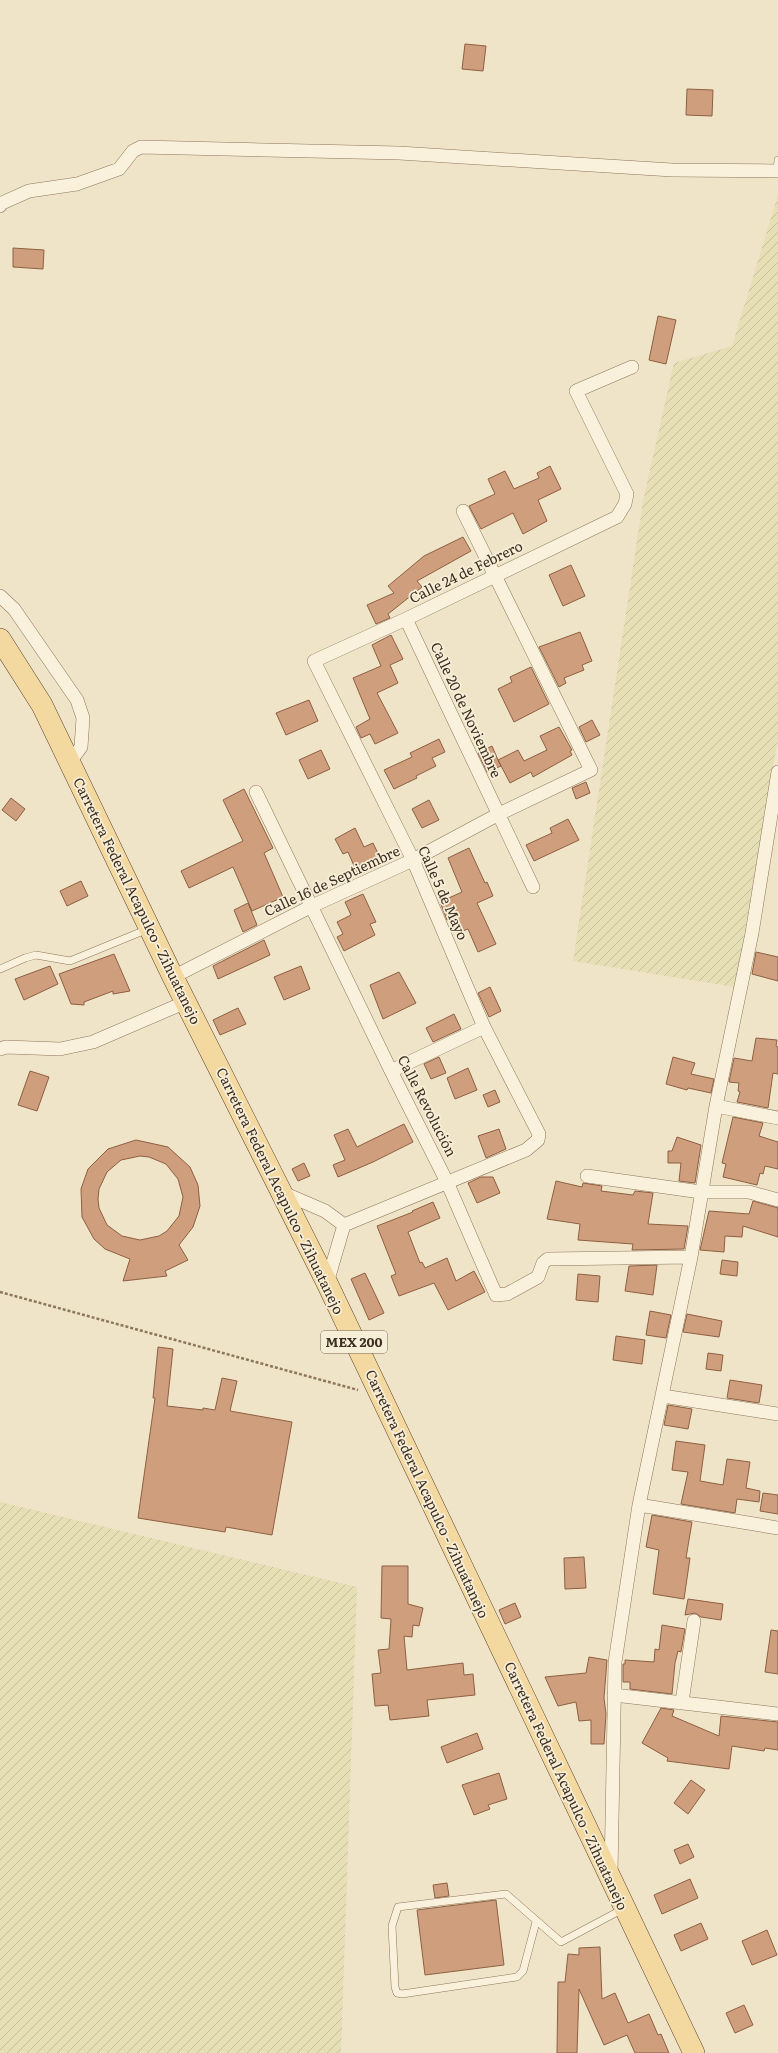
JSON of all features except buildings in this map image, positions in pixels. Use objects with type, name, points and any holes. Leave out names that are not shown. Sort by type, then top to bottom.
[{"type":"main road","name":"Carretera Federal Acapulco - Zihuatanejo","points":[[0,639],[42,705],[149,929],[327,1283],[624,1909],[694,2053]]},
{"type":"street","points":[[0,206],[2,203],[29,191],[78,184],[119,169],[133,151],[141,147],[399,153],[672,170],[778,167]]},
{"type":"street","name":"Calle 24 de Febrero","points":[[314,660],[406,619],[617,517],[625,504],[627,494],[576,391],[632,367]]},
{"type":"street","points":[[463,511],[496,576]]},
{"type":"street","name":"Calle 16 de Septiembre","points":[[173,977],[312,906],[413,860],[497,815],[591,770],[496,576]]},
{"type":"street","points":[[0,596],[14,609],[78,700],[83,718],[81,747],[70,762]]},
{"type":"street","name":"Calle 20 de Noviembre","points":[[406,619],[497,815],[533,887]]},
{"type":"street","name":"Calle 5 de Mayo","points":[[314,660],[413,860],[484,1027],[538,1134],[538,1140],[526,1150],[447,1182]]},
{"type":"street","points":[[611,1880],[615,1662],[639,1505],[691,1257],[716,1106],[752,934],[778,772]]},
{"type":"street","name":"Calle Revolución","points":[[256,792],[391,1071],[447,1182],[496,1295],[507,1294],[526,1285],[538,1277],[543,1263],[548,1259],[691,1257]]},
{"type":"street","points":[[0,1049],[6,1046],[60,1049],[93,1042],[186,1002]]},
{"type":"street","points":[[391,1071],[484,1027]]},
{"type":"street","points":[[716,1106],[778,1118]]},
{"type":"street","points":[[587,1176],[701,1192],[749,1192],[778,1200]]},
{"type":"street","points":[[344,1225],[447,1182]]},
{"type":"street","points":[[281,1192],[325,1211],[344,1225]]},
{"type":"street","points":[[327,1283],[344,1225]]},
{"type":"street","points":[[663,1396],[778,1414]]},
{"type":"street","points":[[639,1505],[778,1528]]},
{"type":"street","points":[[682,1702],[694,1620]]},
{"type":"street","points":[[614,1695],[778,1714]]},
{"type":"lane","points":[[0,969],[36,955],[70,961],[149,929]]},
{"type":"lane","points":[[536,1922],[523,1970],[517,1977],[402,1994],[397,1993],[395,1988],[392,1926],[398,1907],[506,1894],[560,1942],[624,1909]]},
{"type":"path","points":[[0,1292],[380,1396]]},
{"type":"shaded area","points":[[778,195],[778,739],[735,987],[573,961],[643,501],[674,363],[732,346]]},
{"type":"shaded area","points":[[0,1502],[357,1587],[341,2053],[0,2053]]}]
